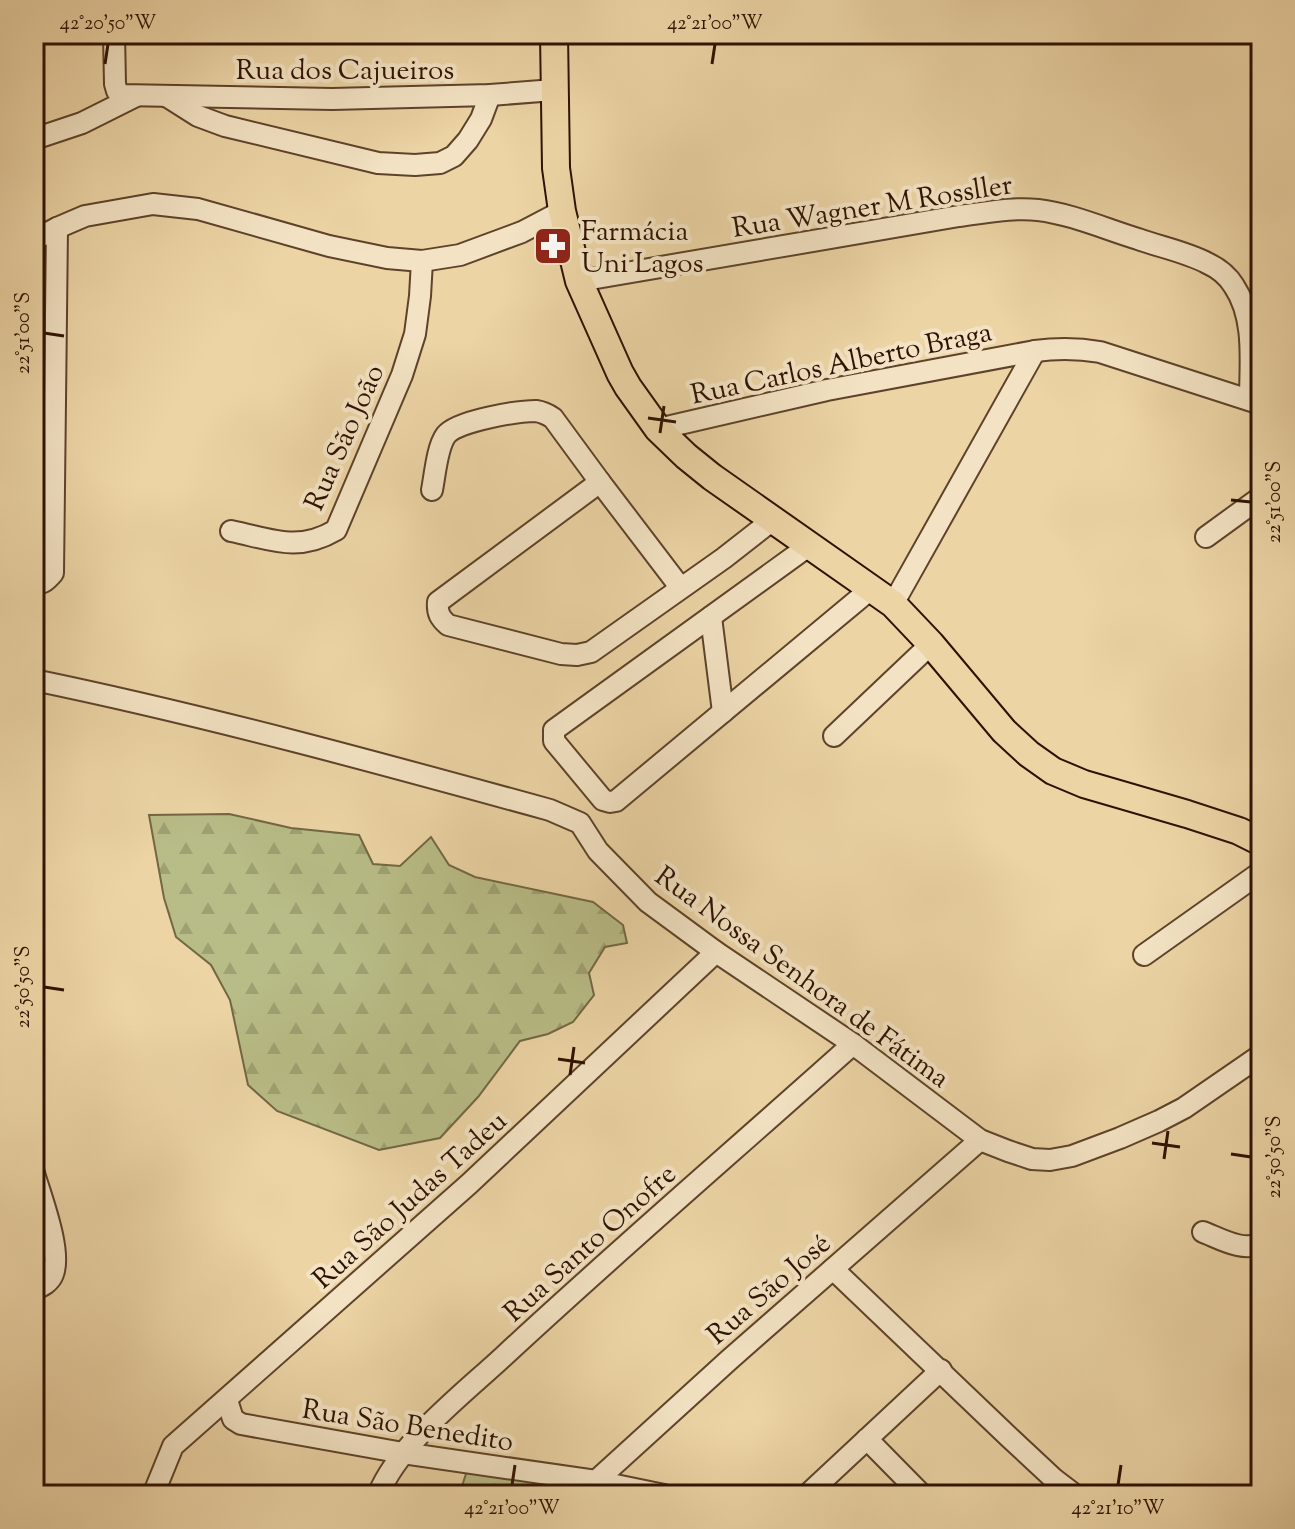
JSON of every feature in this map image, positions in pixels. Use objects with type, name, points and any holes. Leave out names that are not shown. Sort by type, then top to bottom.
[{"type":"main road","points":[[554,34],[556,168],[562,211],[579,281],[620,373],[658,429],[712,477],[893,604],[1004,731],[1053,771],[1084,784],[1239,831],[1261,842]]},
{"type":"street","points":[[114,34],[117,91],[122,95],[136,96]]},
{"type":"street","name":"Rua dos Cajueiros","points":[[34,139],[82,123],[136,96],[332,99],[490,95],[554,90]]},
{"type":"street","points":[[168,97],[198,116],[225,126],[378,163],[415,165],[440,163],[454,156],[481,119],[490,95]]},
{"type":"street","points":[[34,240],[85,216],[153,204],[198,209],[329,246],[387,258],[422,261],[460,255],[522,232],[562,211]]},
{"type":"street","name":"Rua Wagner M Rossller","points":[[579,281],[959,216],[1017,209],[1053,212],[1196,258],[1224,274],[1235,287],[1249,327],[1255,402]]},
{"type":"street","points":[[34,584],[41,584],[53,573],[57,228]]},
{"type":"street","name":"Rua São João","points":[[231,531],[297,544],[336,530],[402,375],[415,334],[422,261]]},
{"type":"street","name":"Rua Carlos Alberto Braga","points":[[658,429],[827,390],[1061,348],[1100,352],[1255,402]]},
{"type":"street","name":"Rua Carlos Alberto Braga","points":[[893,604],[1035,351]]},
{"type":"street","points":[[432,490],[441,442],[448,432],[459,426],[508,414],[544,413],[553,418],[680,587]]},
{"type":"street","points":[[600,482],[438,602],[440,618],[448,625],[561,654],[591,652],[774,519]]},
{"type":"street","points":[[1206,537],[1261,497]]},
{"type":"street","points":[[810,545],[554,730],[553,738],[603,800],[616,801],[872,588]]},
{"type":"street","points":[[711,617],[723,712]]},
{"type":"street","points":[[834,736],[931,644]]},
{"type":"street","name":"Rua Nossa Senhora de Fátima","points":[[34,680],[306,743],[550,810],[580,823],[598,851],[648,902],[853,1044],[980,1140],[1032,1159],[1072,1156],[1159,1121],[1195,1101],[1261,1055]]},
{"type":"street","points":[[1144,955],[1261,872]]},
{"type":"street","name":"Rua São Judas Tadeu","points":[[153,1495],[173,1446],[469,1184],[716,952]]},
{"type":"street","name":"Rua Santo Onofre","points":[[378,1495],[395,1463],[438,1417],[853,1044]]},
{"type":"street","name":"Rua São José","points":[[596,1481],[980,1140]]},
{"type":"street","points":[[34,1173],[56,1260],[53,1276],[42,1287],[34,1289]]},
{"type":"street","points":[[1203,1232],[1237,1244],[1255,1247],[1261,1243]]},
{"type":"street","points":[[833,1269],[1054,1479],[1075,1495]]},
{"type":"street","points":[[807,1495],[941,1370]]},
{"type":"street","name":"Rua São Benedito","points":[[227,1400],[233,1419],[241,1424],[403,1453],[596,1481],[664,1495]]},
{"type":"street","points":[[867,1439],[922,1495]]},
{"type":"green space","points":[[229,814],[291,828],[359,835],[373,864],[400,866],[431,837],[449,865],[475,877],[593,902],[623,925],[627,943],[605,947],[589,973],[594,995],[573,1022],[548,1034],[520,1041],[478,1097],[440,1138],[379,1150],[277,1111],[248,1085],[230,1000],[211,965],[176,937],[164,898],[149,815]]},
{"type":"green space","points":[[468,1468],[596,1495],[459,1495]]},
{"type":"place","name":"Farmácia Uni Lagos","points":[[553,246]]}]
